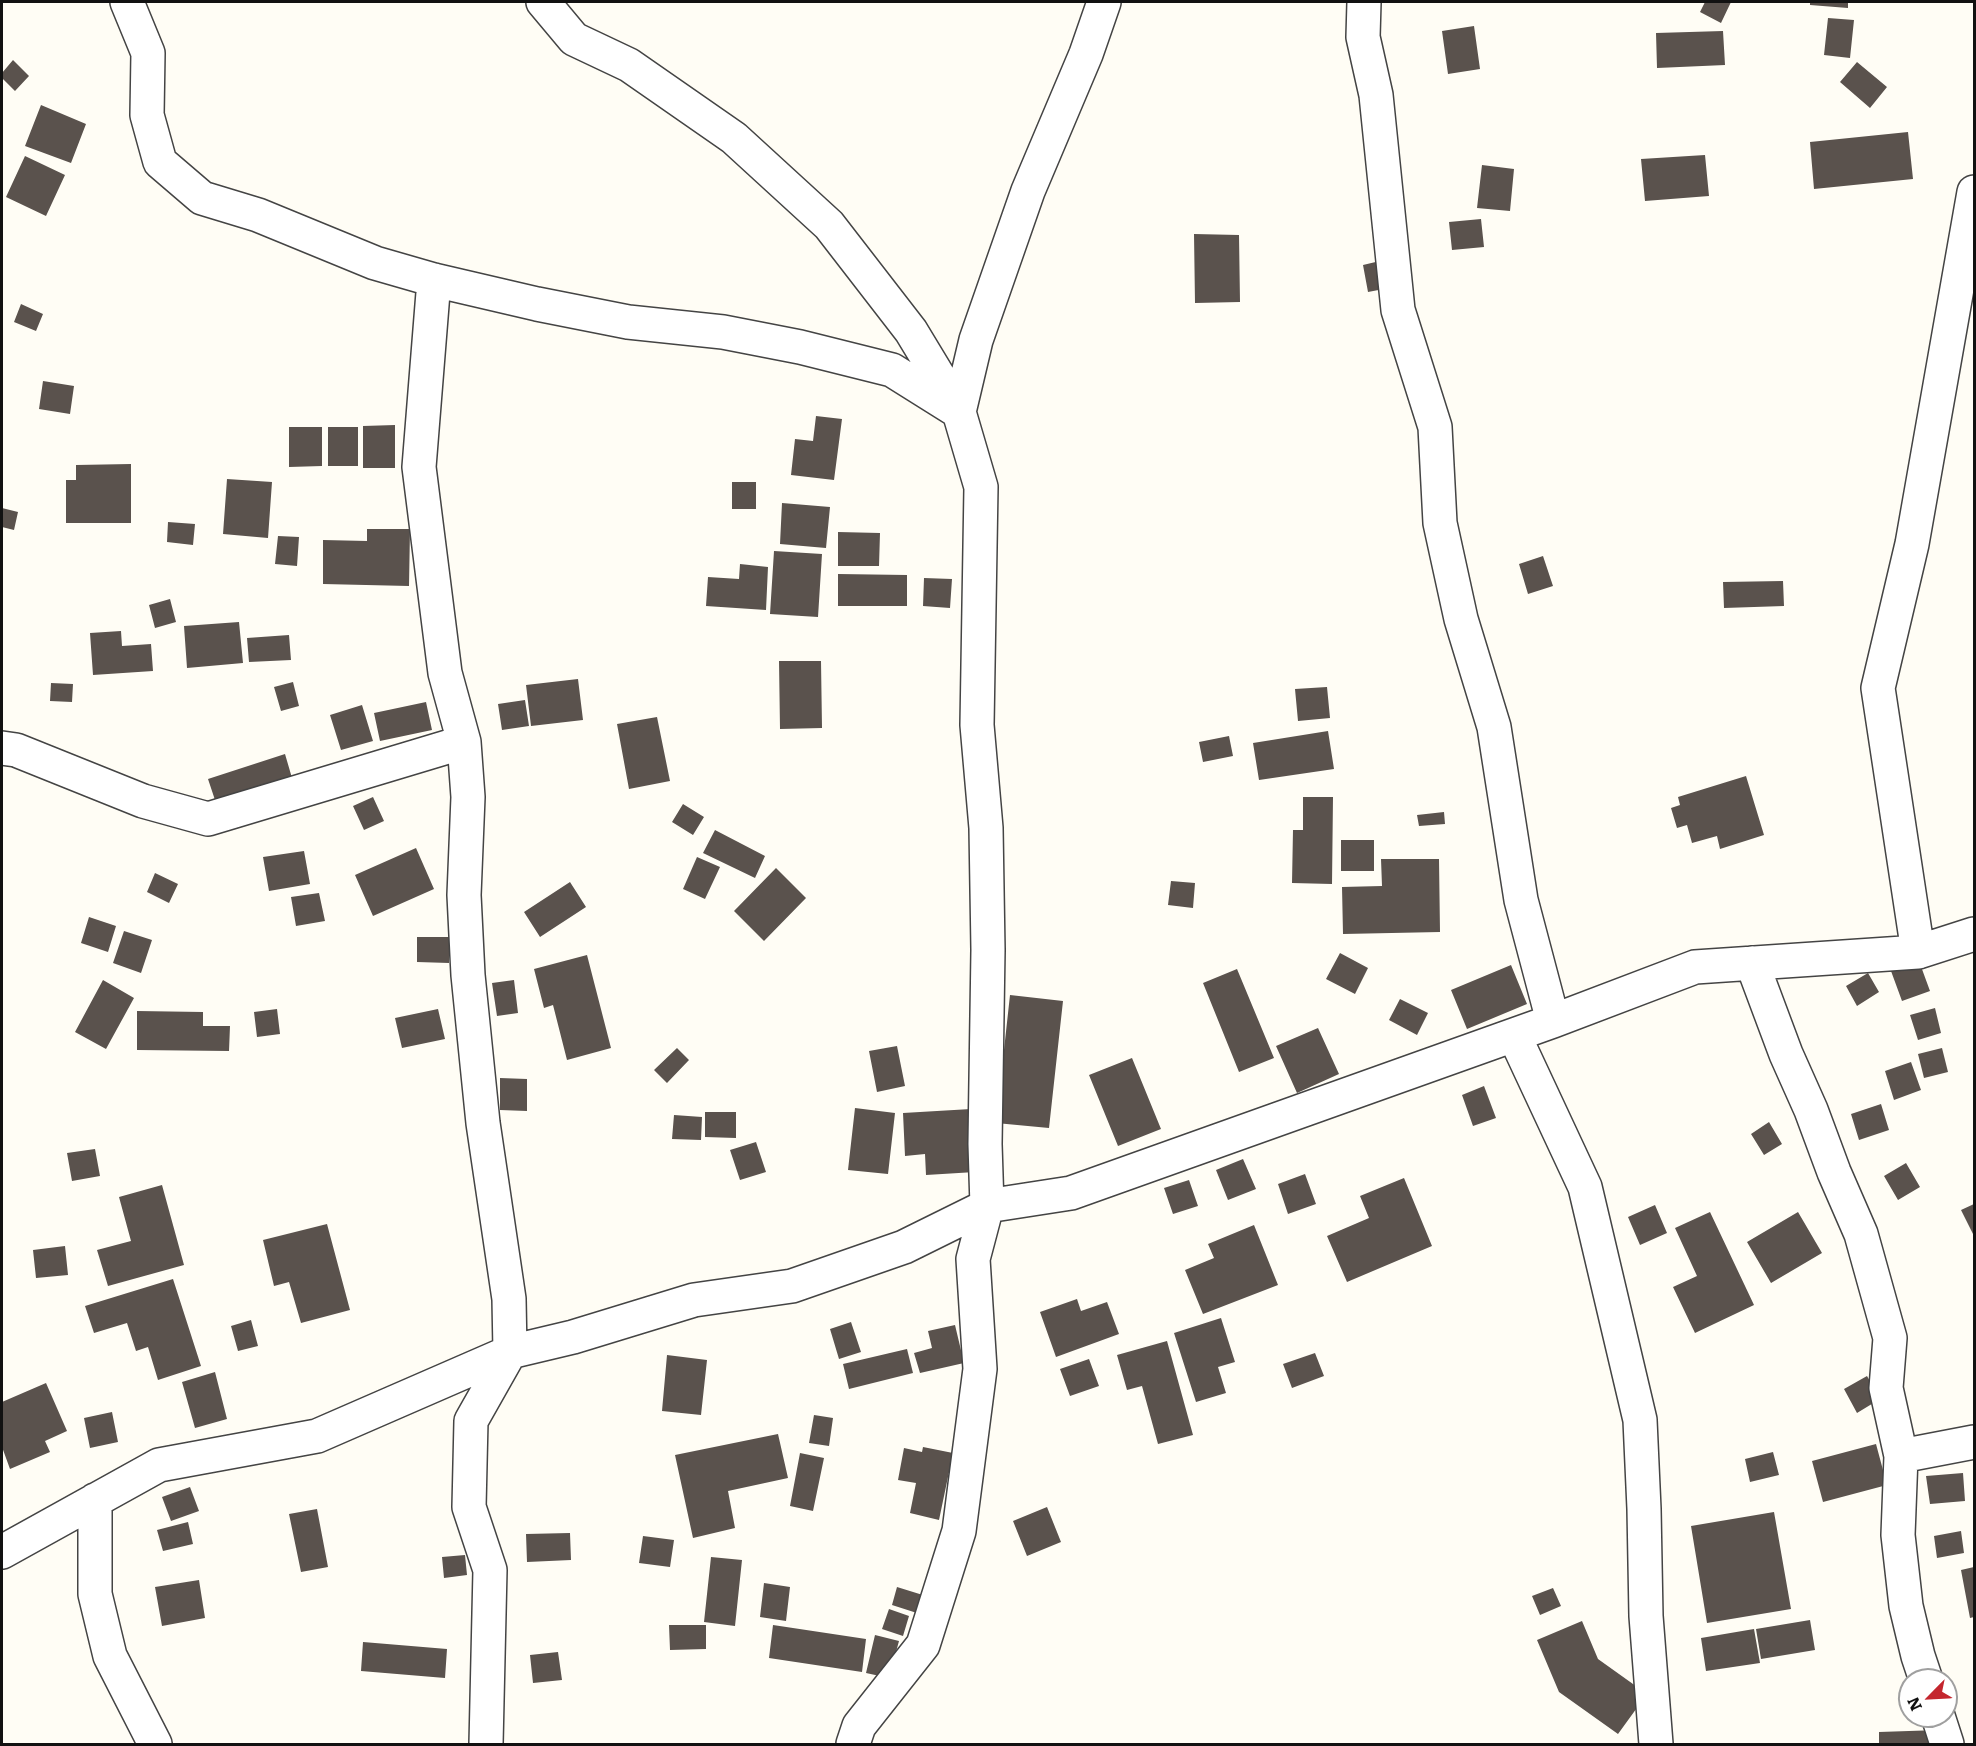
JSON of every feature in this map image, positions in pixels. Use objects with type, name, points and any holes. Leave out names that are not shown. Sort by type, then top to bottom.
[{"type":"street","points":[[128,2],[148,53],[147,115],[160,162],[202,198],[258,215],[375,263],[434,280],[628,322],[723,332],[800,347],[892,370],[959,412]]},
{"type":"street","points":[[543,2],[574,39],[629,65],[735,138],[829,225],[911,331],[959,412],[981,488],[977,725],[986,839],[988,950],[985,1144],[987,1206],[973,1259],[980,1369],[959,1531],[923,1645],[859,1726],[853,1744]]},
{"type":"street","points":[[959,412],[976,340],[1028,191],[1086,54],[1104,2]]},
{"type":"street","points":[[1364,2],[1363,37],[1376,95],[1398,310],[1436,426],[1440,524],[1461,619],[1494,727],[1521,900],[1552,1022]]},
{"type":"street","points":[[1918,952],[1878,688],[1912,544],[1974,192]]},
{"type":"street","points":[[434,280],[419,467],[445,673],[464,742],[468,797],[464,895],[468,975],[483,1124],[509,1299],[510,1352],[471,1421],[469,1507],[490,1570],[486,1744]]},
{"type":"street","points":[[2,748],[16,750],[143,801],[208,819],[464,742]]},
{"type":"street","points":[[2,1552],[159,1465],[317,1436],[510,1352],[573,1337],[694,1300],[792,1286],[904,1247],[987,1206],[1071,1193],[1552,1022],[1695,967],[1918,952],[1974,934]]},
{"type":"street","points":[[1752,963],[1786,1054],[1861,1234],[1890,1338],[1887,1388],[1901,1455],[1898,1535],[1906,1606],[1922,1668]]},
{"type":"street","points":[[1514,1035],[1585,1187],[1640,1420],[1646,1616],[1656,1744]]},
{"type":"street","points":[[1901,1455],[1974,1442]]},
{"type":"street","points":[[95,1500],[95,1594],[110,1656],[154,1744]]},
{"type":"street","points":[[1942,1728],[1947,1744]]},
{"type":"building","points":[[1705,2],[1731,2],[1721,23],[1700,12]]},
{"type":"building","points":[[1810,2],[1848,2],[1848,8],[1810,5]]},
{"type":"building","points":[[1828,18],[1854,20],[1850,58],[1824,55]]},
{"type":"building","points":[[1474,26],[1480,69],[1448,74],[1442,31]]},
{"type":"building","points":[[1723,31],[1725,65],[1657,68],[1656,33]]},
{"type":"building","points":[[13,60],[29,76],[15,91],[2,78],[2,73]]},
{"type":"building","points":[[1857,62],[1887,87],[1870,108],[1840,82]]},
{"type":"building","points":[[41,105],[86,124],[71,163],[25,146]]},
{"type":"building","points":[[1908,132],[1913,179],[1814,189],[1810,142]]},
{"type":"building","points":[[1705,155],[1709,196],[1645,201],[1641,159]]},
{"type":"building","points":[[25,156],[65,175],[46,216],[6,197]]},
{"type":"building","points":[[1482,165],[1514,169],[1510,211],[1477,208]]},
{"type":"building","points":[[1481,219],[1484,247],[1452,250],[1449,222]]},
{"type":"building","points":[[1194,234],[1239,235],[1240,302],[1195,303]]},
{"type":"building","points":[[1384,260],[1389,288],[1368,292],[1363,265]]},
{"type":"building","points":[[21,304],[43,314],[36,331],[14,322]]},
{"type":"building","points":[[43,381],[74,386],[70,414],[39,409]]},
{"type":"building","points":[[816,416],[842,419],[834,480],[791,475],[795,439],[813,441]]},
{"type":"building","points":[[395,425],[395,468],[363,468],[363,426]]},
{"type":"building","points":[[289,427],[322,427],[322,466],[289,467]]},
{"type":"building","points":[[328,427],[358,427],[358,466],[328,466]]},
{"type":"building","points":[[131,464],[131,523],[66,523],[66,480],[76,480],[76,465]]},
{"type":"building","points":[[227,479],[272,482],[268,538],[223,534]]},
{"type":"building","points":[[732,482],[756,482],[756,509],[732,509]]},
{"type":"building","points":[[782,503],[830,507],[826,548],[780,544]]},
{"type":"building","points":[[2,508],[18,512],[14,530],[2,527]]},
{"type":"building","points":[[168,522],[195,524],[193,545],[167,542]]},
{"type":"building","points":[[367,529],[410,529],[409,586],[323,584],[323,540],[367,541]]},
{"type":"building","points":[[838,532],[880,533],[879,566],[838,566]]},
{"type":"building","points":[[278,536],[299,537],[297,566],[275,564]]},
{"type":"building","points":[[774,551],[822,554],[818,617],[770,614]]},
{"type":"building","points":[[1543,556],[1553,586],[1528,594],[1519,564]]},
{"type":"building","points":[[740,564],[768,567],[766,610],[706,606],[708,577],[739,579]]},
{"type":"building","points":[[838,574],[907,575],[907,606],[838,606]]},
{"type":"building","points":[[924,578],[952,579],[950,608],[923,606]]},
{"type":"building","points":[[1783,581],[1784,606],[1724,608],[1723,582]]},
{"type":"building","points":[[170,599],[176,622],[155,628],[149,605]]},
{"type":"building","points":[[239,622],[243,663],[187,668],[184,626]]},
{"type":"building","points":[[121,631],[122,646],[151,644],[153,671],[93,675],[90,633]]},
{"type":"building","points":[[289,635],[291,660],[249,662],[247,638]]},
{"type":"building","points":[[779,661],[821,661],[822,728],[780,729]]},
{"type":"building","points":[[578,679],[583,720],[531,726],[526,685]]},
{"type":"building","points":[[293,682],[299,706],[281,711],[274,687]]},
{"type":"building","points":[[51,683],[73,684],[72,702],[50,701]]},
{"type":"building","points":[[1327,687],[1330,718],[1298,721],[1295,689]]},
{"type":"building","points":[[525,700],[529,726],[502,730],[498,704]]},
{"type":"building","points":[[426,702],[432,730],[380,741],[374,713]]},
{"type":"building","points":[[362,705],[373,741],[341,750],[330,715]]},
{"type":"building","points":[[657,717],[670,781],[629,789],[617,724]]},
{"type":"building","points":[[1328,731],[1334,769],[1259,780],[1253,743]]},
{"type":"building","points":[[1229,736],[1233,756],[1203,762],[1199,742]]},
{"type":"building","points":[[285,754],[292,778],[216,803],[208,779]]},
{"type":"building","points":[[1746,776],[1764,835],[1720,849],[1717,836],[1692,843],[1687,825],[1677,828],[1671,808],[1680,805],[1678,797]]},
{"type":"building","points":[[373,797],[384,821],[364,830],[353,806]]},
{"type":"building","points":[[1303,797],[1333,797],[1332,884],[1292,883],[1293,830],[1303,830]]},
{"type":"building","points":[[683,804],[704,817],[693,835],[672,822]]},
{"type":"building","points":[[1444,812],[1445,824],[1419,826],[1417,815]]},
{"type":"building","points":[[715,830],[765,856],[755,878],[703,853]]},
{"type":"building","points":[[1341,840],[1374,840],[1374,871],[1341,871]]},
{"type":"building","points":[[416,848],[434,889],[373,916],[355,875]]},
{"type":"building","points":[[304,851],[310,884],[269,891],[263,857]]},
{"type":"building","points":[[697,857],[720,867],[705,899],[683,889]]},
{"type":"building","points":[[1381,859],[1439,859],[1440,932],[1343,934],[1342,887],[1382,886]]},
{"type":"building","points":[[776,868],[806,898],[764,941],[734,911]]},
{"type":"building","points":[[155,873],[178,884],[169,903],[147,892]]},
{"type":"building","points":[[1171,881],[1195,883],[1193,908],[1168,905]]},
{"type":"building","points":[[570,882],[586,907],[540,937],[524,912]]},
{"type":"building","points":[[319,893],[325,921],[296,926],[291,897]]},
{"type":"building","points":[[89,917],[116,926],[108,952],[81,943]]},
{"type":"building","points":[[124,931],[152,940],[141,973],[113,963]]},
{"type":"building","points":[[417,937],[449,937],[449,963],[417,962]]},
{"type":"building","points":[[1340,953],[1368,968],[1355,994],[1326,979]]},
{"type":"building","points":[[587,955],[611,1048],[567,1060],[553,1005],[544,1008],[534,969]]},
{"type":"building","points":[[1919,961],[1930,991],[1902,1001],[1891,971]]},
{"type":"building","points":[[1511,965],[1527,1004],[1467,1029],[1451,990]]},
{"type":"building","points":[[1237,969],[1274,1058],[1239,1072],[1203,983]]},
{"type":"building","points":[[1868,973],[1879,992],[1857,1006],[1846,986]]},
{"type":"building","points":[[103,980],[134,998],[106,1049],[75,1032]]},
{"type":"building","points":[[514,980],[518,1013],[497,1016],[492,983]]},
{"type":"building","points":[[1010,995],[1063,1001],[1049,1128],[996,1123]]},
{"type":"building","points":[[1400,999],[1428,1013],[1417,1035],[1389,1020]]},
{"type":"building","points":[[1935,1008],[1941,1033],[1918,1040],[1910,1015]]},
{"type":"building","points":[[277,1009],[280,1034],[257,1037],[254,1012]]},
{"type":"building","points":[[438,1009],[445,1039],[402,1048],[395,1018]]},
{"type":"building","points":[[137,1011],[203,1012],[203,1026],[230,1026],[229,1051],[137,1050]]},
{"type":"building","points":[[1318,1028],[1339,1074],[1297,1093],[1276,1046]]},
{"type":"building","points":[[897,1046],[905,1086],[877,1092],[869,1051]]},
{"type":"building","points":[[677,1048],[689,1060],[667,1083],[654,1070]]},
{"type":"building","points":[[1942,1048],[1948,1072],[1924,1078],[1918,1054]]},
{"type":"building","points":[[1132,1058],[1161,1129],[1118,1146],[1089,1075]]},
{"type":"building","points":[[1911,1062],[1921,1090],[1894,1100],[1885,1071]]},
{"type":"building","points":[[500,1078],[527,1079],[527,1111],[500,1110]]},
{"type":"building","points":[[1484,1086],[1496,1118],[1473,1126],[1462,1095]]},
{"type":"building","points":[[1881,1104],[1889,1130],[1859,1140],[1851,1114]]},
{"type":"building","points":[[855,1108],[895,1113],[888,1174],[848,1170]]},
{"type":"building","points":[[971,1109],[975,1172],[926,1175],[925,1154],[905,1156],[903,1113]]},
{"type":"building","points":[[705,1112],[736,1112],[736,1138],[705,1137]]},
{"type":"building","points":[[674,1115],[702,1117],[701,1140],[672,1139]]},
{"type":"building","points":[[1769,1122],[1782,1144],[1764,1155],[1751,1134]]},
{"type":"building","points":[[756,1142],[766,1172],[740,1180],[730,1150]]},
{"type":"building","points":[[95,1149],[100,1176],[72,1181],[67,1153]]},
{"type":"building","points":[[1243,1159],[1256,1189],[1228,1200],[1216,1170]]},
{"type":"building","points":[[1906,1163],[1920,1187],[1898,1200],[1884,1176]]},
{"type":"building","points":[[1305,1174],[1316,1204],[1288,1214],[1278,1184]]},
{"type":"building","points":[[1404,1178],[1432,1246],[1347,1282],[1327,1236],[1369,1218],[1360,1196]]},
{"type":"building","points":[[1189,1180],[1198,1206],[1173,1214],[1164,1188]]},
{"type":"building","points":[[162,1185],[184,1265],[108,1286],[97,1250],[131,1241],[119,1197]]},
{"type":"building","points":[[1974,1204],[1974,1236],[1961,1210]]},
{"type":"building","points":[[1655,1205],[1667,1233],[1640,1245],[1628,1217]]},
{"type":"building","points":[[1710,1212],[1754,1305],[1695,1333],[1673,1287],[1697,1276],[1675,1228]]},
{"type":"building","points":[[1798,1212],[1822,1253],[1771,1283],[1747,1242]]},
{"type":"building","points":[[327,1224],[350,1310],[301,1323],[289,1282],[274,1286],[263,1240]]},
{"type":"building","points":[[1254,1225],[1278,1285],[1203,1314],[1185,1270],[1214,1258],[1208,1244]]},
{"type":"building","points":[[65,1246],[68,1275],[36,1278],[33,1250]]},
{"type":"building","points":[[173,1279],[201,1366],[158,1380],[148,1347],[136,1351],[127,1323],[94,1333],[85,1306]]},
{"type":"building","points":[[1077,1299],[1081,1311],[1107,1302],[1119,1334],[1056,1357],[1040,1312]]},
{"type":"building","points":[[1221,1318],[1235,1362],[1218,1367],[1226,1393],[1196,1402],[1174,1333]]},
{"type":"building","points":[[251,1320],[258,1346],[238,1351],[231,1326]]},
{"type":"building","points":[[851,1322],[861,1352],[839,1359],[830,1329]]},
{"type":"building","points":[[955,1325],[964,1363],[920,1373],[914,1353],[932,1348],[928,1331]]},
{"type":"building","points":[[1167,1341],[1193,1435],[1158,1444],[1142,1386],[1127,1390],[1117,1355]]},
{"type":"building","points":[[907,1349],[913,1373],[849,1389],[843,1364]]},
{"type":"building","points":[[1315,1353],[1324,1376],[1292,1388],[1283,1364]]},
{"type":"building","points":[[667,1355],[707,1360],[701,1415],[662,1411]]},
{"type":"building","points":[[1089,1359],[1099,1386],[1070,1396],[1060,1369]]},
{"type":"building","points":[[215,1372],[227,1419],[195,1428],[182,1382]]},
{"type":"building","points":[[1867,1376],[1880,1399],[1857,1413],[1844,1389]]},
{"type":"building","points":[[46,1383],[67,1431],[45,1441],[50,1452],[10,1469],[2,1447],[2,1402]]},
{"type":"building","points":[[112,1412],[118,1442],[90,1448],[84,1418]]},
{"type":"building","points":[[814,1415],[833,1418],[829,1446],[809,1443]]},
{"type":"building","points":[[778,1434],[788,1478],[728,1491],[735,1528],[693,1538],[675,1455]]},
{"type":"building","points":[[1876,1444],[1887,1485],[1823,1502],[1812,1461]]},
{"type":"building","points":[[923,1447],[953,1453],[939,1520],[910,1513],[916,1483],[898,1480],[904,1448],[922,1452]]},
{"type":"building","points":[[1773,1452],[1779,1475],[1750,1482],[1745,1459]]},
{"type":"building","points":[[800,1453],[824,1458],[813,1511],[790,1506]]},
{"type":"building","points":[[1963,1473],[1965,1501],[1930,1504],[1926,1476]]},
{"type":"building","points":[[190,1487],[199,1511],[171,1521],[162,1497]]},
{"type":"building","points":[[1047,1507],[1061,1542],[1027,1556],[1013,1521]]},
{"type":"building","points":[[317,1509],[328,1567],[301,1572],[289,1514]]},
{"type":"building","points":[[1774,1512],[1791,1609],[1707,1623],[1691,1526]]},
{"type":"building","points":[[188,1522],[193,1544],[163,1551],[157,1530]]},
{"type":"building","points":[[1961,1531],[1964,1553],[1937,1558],[1934,1536]]},
{"type":"building","points":[[570,1533],[571,1560],[527,1562],[526,1534]]},
{"type":"building","points":[[643,1536],[674,1540],[670,1567],[639,1563]]},
{"type":"building","points":[[465,1555],[467,1575],[444,1578],[442,1557]]},
{"type":"building","points":[[711,1557],[742,1560],[735,1626],[704,1622]]},
{"type":"building","points":[[1974,1567],[1974,1617],[1970,1618],[1961,1570]]},
{"type":"building","points":[[199,1580],[205,1618],[162,1626],[155,1587]]},
{"type":"building","points":[[764,1583],[790,1587],[786,1621],[760,1617]]},
{"type":"building","points":[[897,1587],[926,1596],[920,1614],[892,1605]]},
{"type":"building","points":[[1553,1588],[1561,1606],[1540,1615],[1532,1596]]},
{"type":"building","points":[[889,1609],[909,1616],[903,1636],[882,1629]]},
{"type":"building","points":[[1810,1620],[1815,1650],[1761,1659],[1756,1629]]},
{"type":"building","points":[[1582,1621],[1598,1659],[1647,1694],[1618,1734],[1559,1692],[1537,1640]]},
{"type":"building","points":[[669,1625],[706,1625],[706,1649],[670,1650]]},
{"type":"building","points":[[773,1625],[866,1639],[862,1672],[769,1658]]},
{"type":"building","points":[[1754,1629],[1760,1663],[1706,1671],[1701,1638]]},
{"type":"building","points":[[875,1635],[899,1641],[889,1678],[866,1673]]},
{"type":"building","points":[[363,1642],[447,1649],[445,1678],[361,1671]]},
{"type":"building","points":[[558,1652],[562,1680],[533,1683],[530,1655]]},
{"type":"building","points":[[1939,1730],[1940,1744],[1879,1744],[1879,1732]]}]
